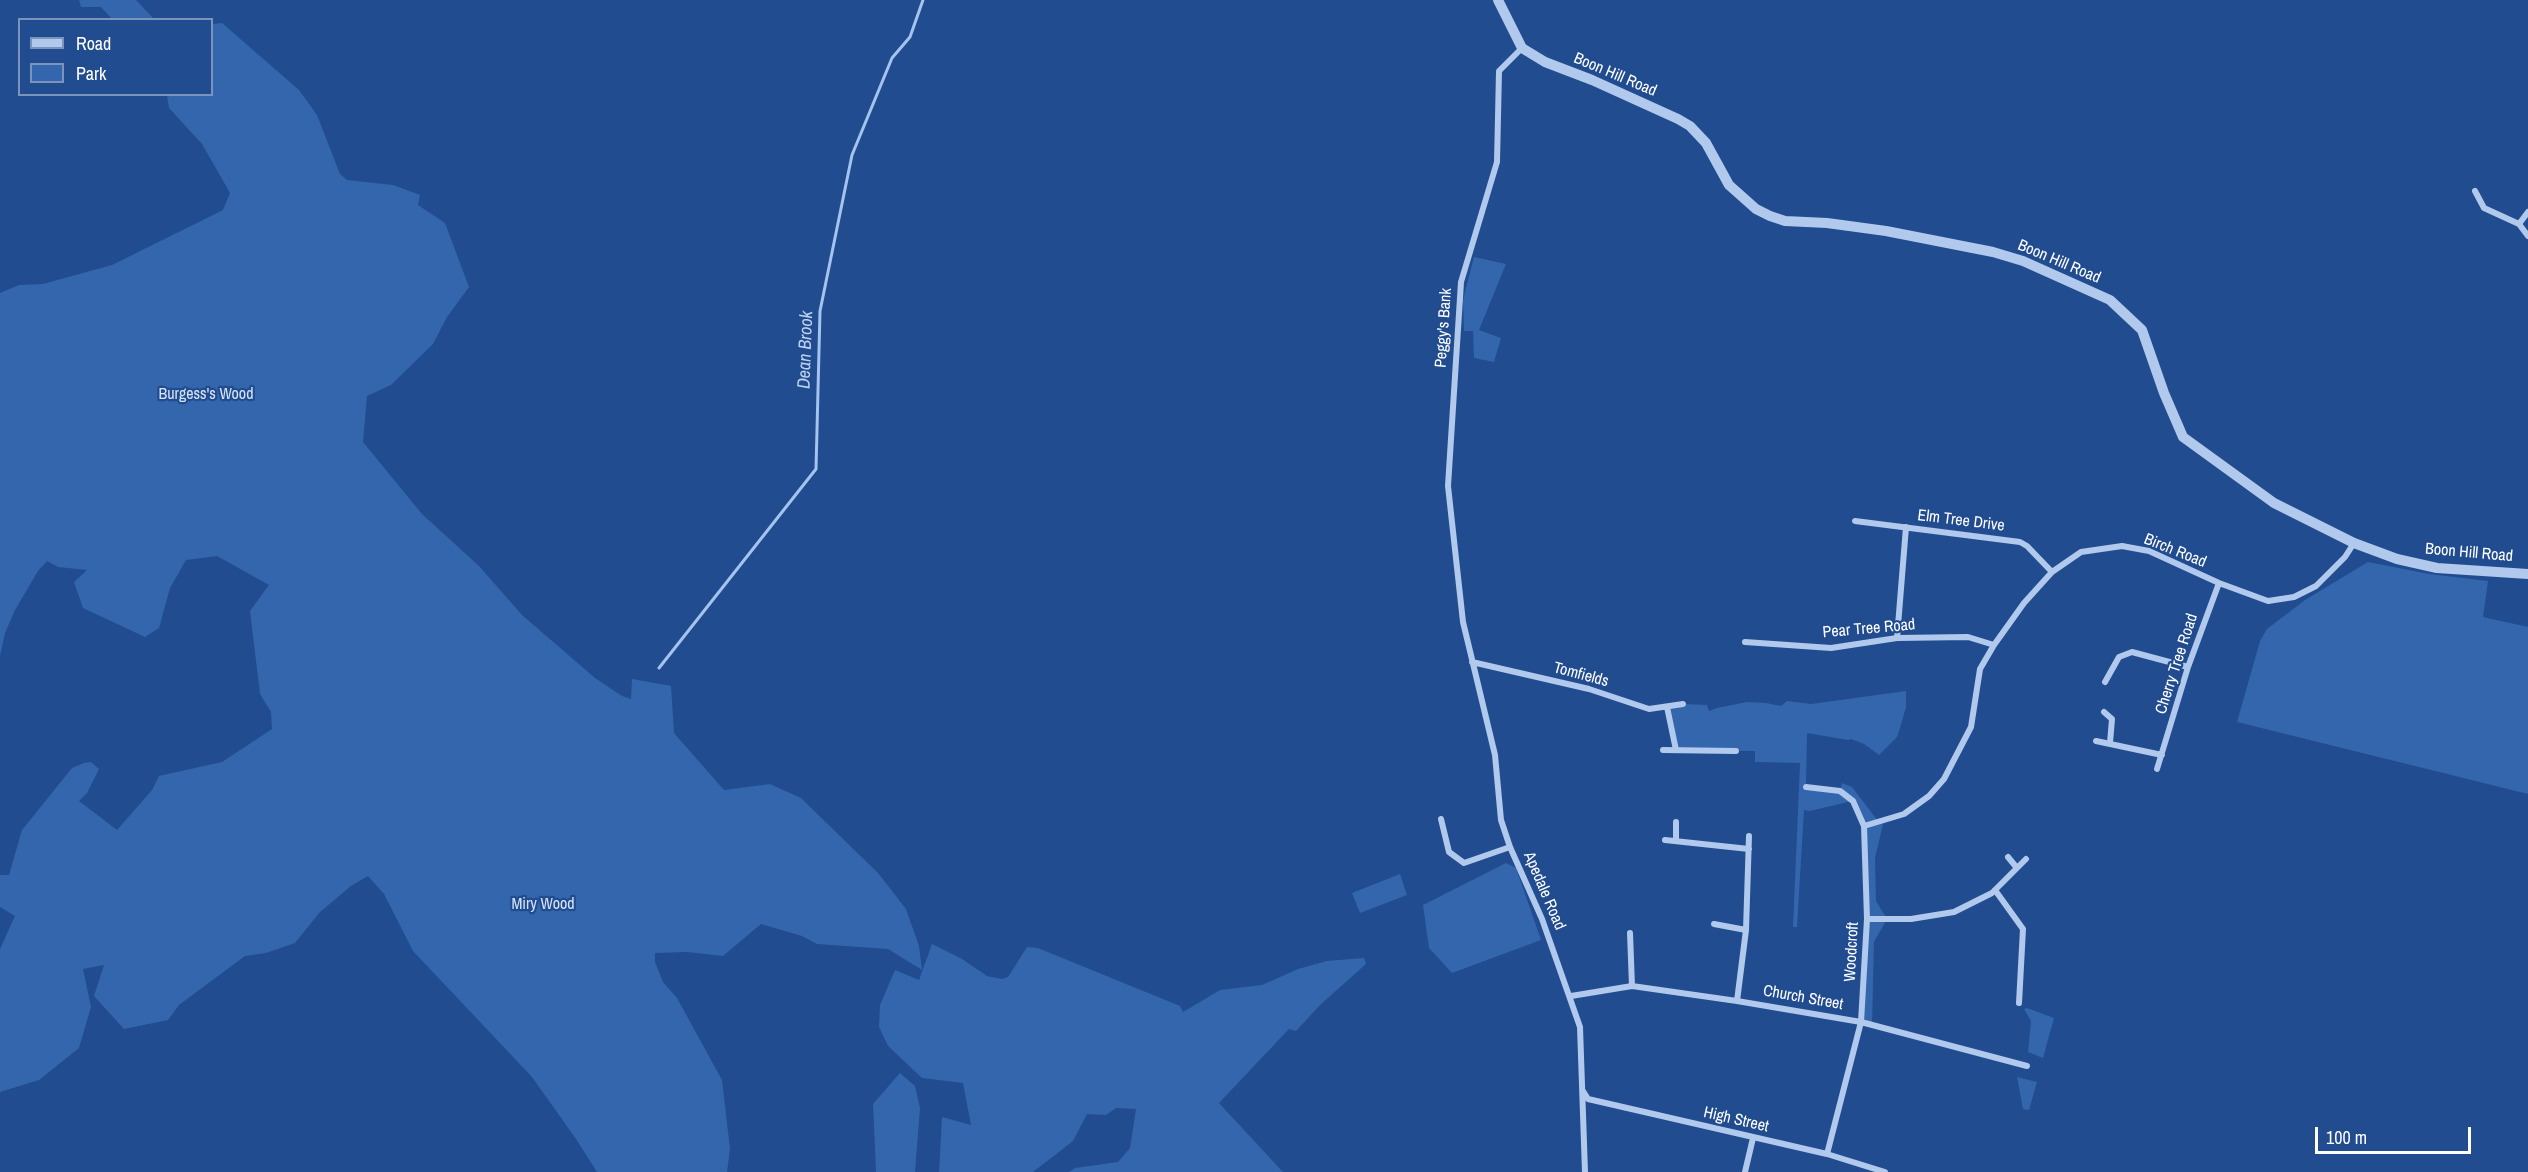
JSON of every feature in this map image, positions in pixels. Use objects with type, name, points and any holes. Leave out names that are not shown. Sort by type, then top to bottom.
[{"type":"street","points":[[1498,0],[1521,48]]},
{"type":"street","name":"Boon Hill Road","points":[[1521,48],[1545,62],[1592,80],[1678,118],[1690,126],[1706,143],[1729,185],[1756,208],[1770,216],[1785,220],[1886,231],[1993,252],[2023,261],[2110,300],[2142,330],[2175,422],[2190,444],[2219,461],[2274,503],[2374,552],[2421,566],[2528,574]]},
{"type":"street","name":"Peggy's Bank","points":[[1463,622],[1448,486],[1461,282],[1497,162],[1499,71],[1521,48]]},
{"type":"street","points":[[2475,191],[2484,208],[2519,224],[2528,236]]},
{"type":"street","points":[[2519,224],[2528,212]]},
{"type":"street","name":"Elm Tree Drive","points":[[1855,521],[2020,542],[2027,546],[2052,572]]},
{"type":"street","points":[[1897,638],[1906,527]]},
{"type":"street","name":"Birch Road","points":[[1864,826],[1904,814],[1929,796],[1944,779],[1971,727],[1980,669],[1994,645],[2024,603],[2052,572],[2081,552],[2122,546],[2149,551],[2219,583],[2268,601],[2294,597],[2316,586],[2345,557],[2354,543]]},
{"type":"street","name":"Cherry Tree Road","points":[[2157,769],[2188,667],[2219,583]]},
{"type":"street","name":"Apedale Road","points":[[1463,622],[1495,755],[1501,820],[1510,847],[1542,919],[1580,1027],[1585,1172]]},
{"type":"street","name":"Pear Tree Road","points":[[1745,642],[1831,648],[1897,638],[1968,637],[1994,645]]},
{"type":"street","points":[[2104,679],[2119,657],[2132,652],[2188,667]]},
{"type":"street","name":"Tomfields","points":[[1472,662],[1589,689],[1649,709],[1683,704]]},
{"type":"street","points":[[1667,707],[1676,750]]},
{"type":"street","points":[[2104,712],[2112,719],[2110,743]]},
{"type":"street","points":[[2096,741],[2162,755]]},
{"type":"street","points":[[1663,750],[1736,751]]},
{"type":"street","name":"Woodcroft","points":[[1806,787],[1840,792],[1853,801],[1864,826],[1867,919],[1862,1022],[1827,1154]]},
{"type":"street","points":[[1441,819],[1449,852],[1464,863],[1510,847]]},
{"type":"street","points":[[1676,822],[1676,841]]},
{"type":"street","points":[[1737,1000],[1746,930],[1749,836]]},
{"type":"street","points":[[1665,840],[1749,849]]},
{"type":"street","points":[[2008,857],[2017,868]]},
{"type":"street","points":[[1867,919],[1911,919],[1954,912],[1995,890],[2026,859]]},
{"type":"street","points":[[1995,890],[2023,929],[2019,1003]]},
{"type":"street","points":[[1714,924],[1746,930]]},
{"type":"street","points":[[1630,933],[1632,986]]},
{"type":"street","name":"Church Street","points":[[1571,996],[1632,986],[1737,1000],[1862,1022],[2027,1066]]},
{"type":"street","name":"High Street","points":[[1583,1091],[1588,1099],[1827,1154],[1885,1172]]},
{"type":"street","points":[[1745,1172],[1753,1138]]},
{"type":"green space","points":[[79,0],[136,0],[153,18],[111,18],[101,7],[81,7]]},
{"type":"green space","name":"Burgess's Wood","points":[[222,23],[299,90],[317,115],[340,174],[347,180],[393,185],[420,195],[418,205],[445,223],[469,287],[447,317],[433,344],[391,385],[367,396],[363,442],[422,514],[479,566],[522,615],[595,678],[622,696],[631,699],[632,679],[671,686],[674,733],[724,790],[770,784],[801,798],[878,873],[906,909],[919,946],[922,970],[888,949],[817,944],[802,936],[761,924],[723,956],[687,952],[655,953],[655,962],[663,982],[677,998],[722,1080],[730,1149],[727,1172],[597,1172],[532,1077],[413,951],[384,894],[368,876],[351,886],[320,912],[295,943],[266,953],[245,956],[179,1005],[168,1020],[124,1029],[94,996],[104,965],[83,969],[91,1007],[79,1048],[39,1080],[0,1092],[0,949],[15,916],[0,907],[0,875],[9,875],[22,830],[72,768],[84,763],[91,762],[99,769],[87,793],[79,801],[117,830],[152,790],[159,776],[222,762],[272,729],[271,712],[260,694],[250,611],[269,585],[217,556],[186,560],[170,588],[159,628],[145,637],[83,608],[74,582],[87,570],[58,567],[47,561],[38,571],[15,610],[5,633],[0,656],[0,293],[19,285],[43,284],[112,265],[223,210],[230,193],[202,144],[169,108],[167,96],[213,96],[213,24]]},
{"type":"green space","points":[[1474,257],[1506,264],[1479,330],[1501,338],[1494,362],[1474,358],[1473,331],[1464,331],[1463,300]]},
{"type":"green space","points":[[2368,562],[2429,574],[2488,581],[2483,617],[2528,627],[2528,794],[2237,722],[2260,641],[2267,629],[2305,600]]},
{"type":"green space","points":[[1906,691],[1906,707],[1897,737],[1879,755],[1864,744],[1851,739],[1807,733],[1806,787],[1840,791],[1842,783],[1852,787],[1878,821],[1884,820],[1875,858],[1876,901],[1887,919],[1874,942],[1872,1025],[1861,1022],[1867,919],[1864,826],[1852,801],[1810,811],[1804,810],[1797,927],[1793,927],[1800,763],[1755,762],[1755,751],[1676,750],[1667,707],[1683,704],[1707,705],[1709,711],[1747,702],[1781,706],[1787,701],[1811,704]]},
{"type":"green space","points":[[1506,863],[1516,868],[1541,940],[1452,973],[1429,948],[1423,905]]},
{"type":"green space","points":[[1400,874],[1407,895],[1360,913],[1352,893]]},
{"type":"green space","points":[[932,944],[962,959],[987,976],[1002,979],[1008,977],[1027,947],[1038,948],[1180,1006],[1183,1012],[1220,990],[1262,985],[1298,969],[1327,961],[1364,958],[1366,964],[1320,1005],[1296,1031],[1289,1029],[1219,1103],[1283,1172],[1069,1172],[1075,1168],[1118,1162],[1130,1148],[1136,1109],[1116,1108],[1106,1115],[1087,1114],[1073,1141],[1033,1172],[939,1172],[942,1117],[971,1125],[963,1083],[922,1078],[888,1046],[879,1027],[880,1005],[895,970],[919,980]]},
{"type":"green space","points":[[2027,1008],[2054,1018],[2043,1058],[2028,1052],[2031,1021],[2024,1009]]},
{"type":"green space","points":[[900,1073],[915,1086],[920,1108],[915,1172],[876,1172],[873,1104]]},
{"type":"green space","points":[[2017,1077],[2037,1082],[2029,1110],[2023,1109]]},
{"type":"waterway","name":"Dean Brook","points":[[659,668],[816,469],[820,311],[852,155],[892,58],[910,37],[923,0]]},
{"type":"park label","name":"Miry Wood","points":[[543,905]]}]
